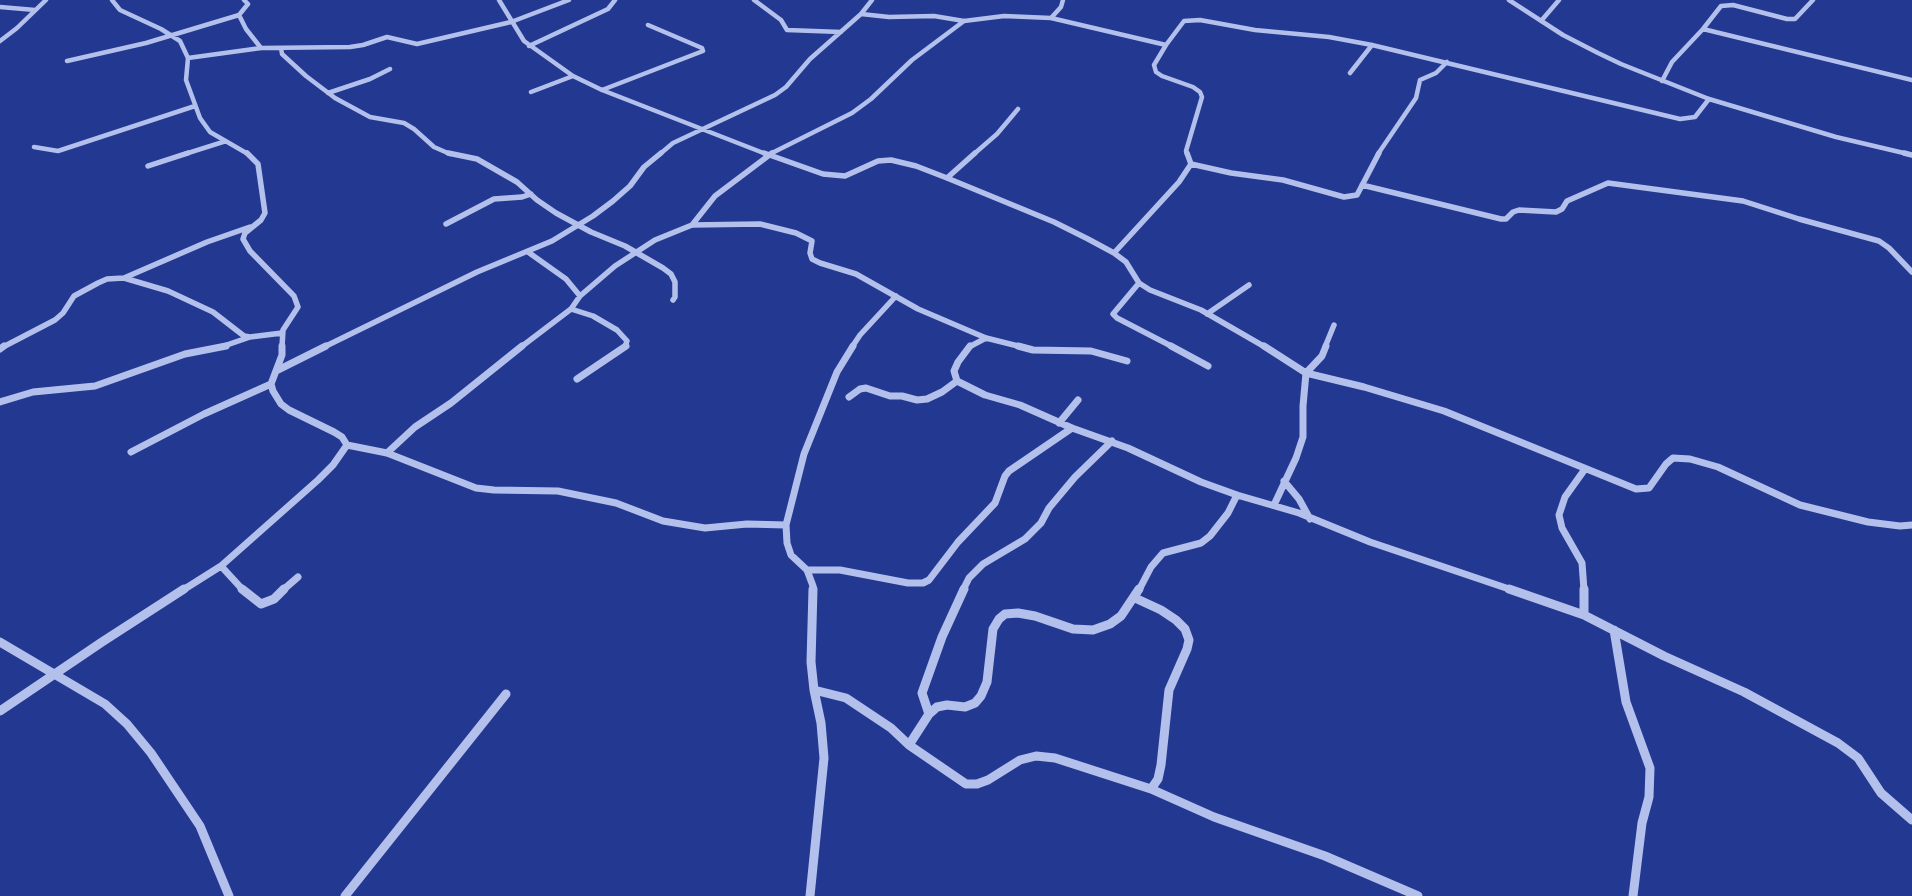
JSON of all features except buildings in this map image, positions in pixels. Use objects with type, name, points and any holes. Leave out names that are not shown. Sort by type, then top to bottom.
[{"type":"street","points":[[0,41],[17,28],[46,0]]},
{"type":"street","points":[[112,0],[120,10],[173,36],[184,46],[188,58],[186,80],[200,118],[206,127],[250,155],[258,164],[265,213],[261,220],[245,233],[243,239],[245,244],[278,277],[297,301],[298,307],[296,312],[286,323],[282,333],[282,355],[271,384],[275,396],[289,410],[334,432],[342,437],[347,445],[372,449],[476,488],[558,491],[616,503],[664,520],[688,526],[705,528],[747,524],[786,525]]},
{"type":"street","points":[[67,61],[120,50],[173,36],[239,15],[248,4],[244,0]]},
{"type":"street","points":[[499,0],[511,22],[529,46],[573,76],[602,90],[797,166],[832,176],[849,175],[878,161],[891,160],[916,166],[948,178],[1054,222],[1114,253],[1126,262],[1139,283],[1150,290],[1207,314],[1249,336],[1306,373],[1364,387],[1444,411],[1636,489],[1649,488],[1666,464],[1673,458],[1690,459],[1718,467],[1800,505],[1868,522],[1900,526],[1912,525]]},
{"type":"street","points":[[188,58],[261,48],[350,48],[386,37],[416,44],[511,22],[570,0]]},
{"type":"street","points":[[529,46],[608,9],[615,0]]},
{"type":"street","points":[[754,0],[781,20],[787,30],[842,32]]},
{"type":"street","points":[[276,371],[477,272],[552,241],[613,201],[630,186],[644,167],[673,143],[775,95],[786,87],[810,59],[862,14],[872,0]]},
{"type":"street","points":[[1051,18],[1061,7],[1063,0]]},
{"type":"street","points":[[1509,0],[1563,35],[1598,53],[1662,81],[1709,99],[1836,137],[1912,155]]},
{"type":"street","points":[[1541,21],[1559,0]]},
{"type":"street","points":[[1662,81],[1672,62],[1703,29],[1721,6],[1734,5],[1795,19],[1813,0]]},
{"type":"street","points":[[0,7],[35,10]]},
{"type":"street","points":[[862,14],[889,17],[934,16],[964,21],[1004,16],[1031,16],[1051,18],[1166,44]]},
{"type":"street","points":[[239,15],[246,29],[261,48]]},
{"type":"street","points":[[1114,253],[1179,182],[1190,164],[1186,151],[1202,97],[1198,89],[1162,76],[1156,72],[1154,65],[1166,44],[1181,23],[1191,20],[1214,22],[1267,32],[1329,37],[1372,44],[1502,77],[1680,119],[1695,117],[1709,99]]},
{"type":"street","points":[[692,225],[715,196],[768,155],[852,113],[867,102],[912,60],[964,21]]},
{"type":"street","points":[[602,90],[703,51],[702,48],[648,24]]},
{"type":"street","points":[[1703,29],[1912,80]]},
{"type":"street","points":[[1350,73],[1372,44]]},
{"type":"street","points":[[281,48],[282,54],[306,76],[328,93],[370,117],[404,123],[414,128],[434,147],[452,155],[477,159],[517,182],[556,213],[636,253],[671,274],[675,289],[673,300]]},
{"type":"street","points":[[1190,164],[1230,173],[1283,180],[1344,197],[1357,195],[1385,142],[1416,98],[1420,80],[1436,73],[1447,62]]},
{"type":"street","points":[[328,93],[370,79],[390,70]]},
{"type":"street","points":[[531,92],[573,76]]},
{"type":"street","points":[[34,147],[58,151],[195,106]]},
{"type":"street","points":[[948,178],[997,134],[1018,109]]},
{"type":"street","points":[[148,166],[226,141]]},
{"type":"street","points":[[1362,185],[1501,219],[1506,219],[1513,212],[1519,210],[1556,212],[1562,209],[1567,201],[1608,183],[1743,201],[1799,219],[1880,241],[1885,244],[1912,272]]},
{"type":"street","points":[[446,224],[478,206],[494,200],[522,197],[531,194]]},
{"type":"street","points":[[387,454],[415,427],[457,399],[506,358],[551,326],[571,309],[580,296],[615,266],[669,233],[692,225],[760,224],[796,232],[812,241],[810,253],[812,259],[820,263],[856,274],[918,309],[986,338],[1033,350],[1091,352],[1127,361]]},
{"type":"street","points":[[124,278],[207,242],[253,226]]},
{"type":"street","points":[[528,252],[566,279],[580,296]]},
{"type":"street","points":[[0,350],[16,339],[55,320],[63,313],[74,296],[83,290],[107,279],[124,278],[168,291],[213,312],[240,334],[250,337]]},
{"type":"street","points":[[1139,283],[1113,314],[1117,318],[1208,366]]},
{"type":"street","points":[[1207,314],[1249,285]]},
{"type":"street","points":[[810,896],[824,758],[821,723],[814,690],[811,662],[813,586],[806,570],[791,555],[787,543],[786,525],[804,454],[837,372],[860,335],[896,296]]},
{"type":"street","points":[[571,309],[593,316],[617,330],[625,337],[627,341],[626,346],[621,351],[577,379]]},
{"type":"street","points":[[1274,505],[1296,458],[1303,437],[1303,406],[1306,373],[1322,356],[1334,325]]},
{"type":"street","points":[[0,402],[33,392],[95,386],[185,354],[228,346],[250,337],[282,333]]},
{"type":"street","points":[[986,338],[971,345],[958,362],[954,371],[957,381],[985,395],[1025,407],[1059,423],[1112,441],[1178,472],[1237,495],[1299,513],[1310,519],[1370,542],[1584,615],[1664,656],[1744,692],[1838,743],[1858,758],[1881,793],[1912,820]]},
{"type":"street","points":[[849,397],[860,389],[866,388],[890,396],[902,396],[918,400],[927,399],[942,392],[957,381]]},
{"type":"street","points":[[131,452],[204,414],[271,384]]},
{"type":"street","points":[[1059,423],[1078,400]]},
{"type":"street","points":[[806,570],[840,570],[908,583],[923,583],[929,580],[958,542],[995,503],[1005,476],[1009,471],[1072,428]]},
{"type":"street","points":[[928,714],[922,693],[942,637],[969,578],[983,564],[1025,539],[1042,523],[1049,508],[1062,492],[1112,441]]},
{"type":"street","points":[[0,711],[52,674],[221,566],[318,480],[333,465],[347,445]]},
{"type":"street","points":[[1584,615],[1584,576],[1582,563],[1562,528],[1559,515],[1565,497],[1585,469]]},
{"type":"street","points":[[1284,481],[1300,498],[1310,519]]},
{"type":"street","points":[[909,745],[928,714],[937,707],[947,705],[965,707],[975,703],[981,696],[987,682],[993,629],[999,619],[1006,614],[1018,612],[1035,616],[1073,630],[1093,630],[1110,624],[1122,616],[1151,567],[1162,553],[1201,543],[1210,536],[1228,513],[1237,495]]},
{"type":"street","points":[[221,566],[244,592],[261,604],[274,599],[298,577]]},
{"type":"street","points":[[1134,598],[1161,610],[1176,620],[1185,628],[1189,640],[1187,649],[1169,690],[1162,765],[1158,779],[1152,789]]},
{"type":"street","points":[[1614,630],[1626,702],[1650,768],[1649,797],[1642,822],[1634,896]]},
{"type":"street","points":[[0,642],[105,704],[127,724],[151,753],[200,826],[229,896]]},
{"type":"street","points":[[814,690],[846,698],[891,728],[909,745],[966,784],[977,784],[988,780],[1020,760],[1036,756],[1055,758],[1152,789],[1214,816],[1325,856],[1418,896]]},
{"type":"street","points":[[344,896],[506,694]]}]
